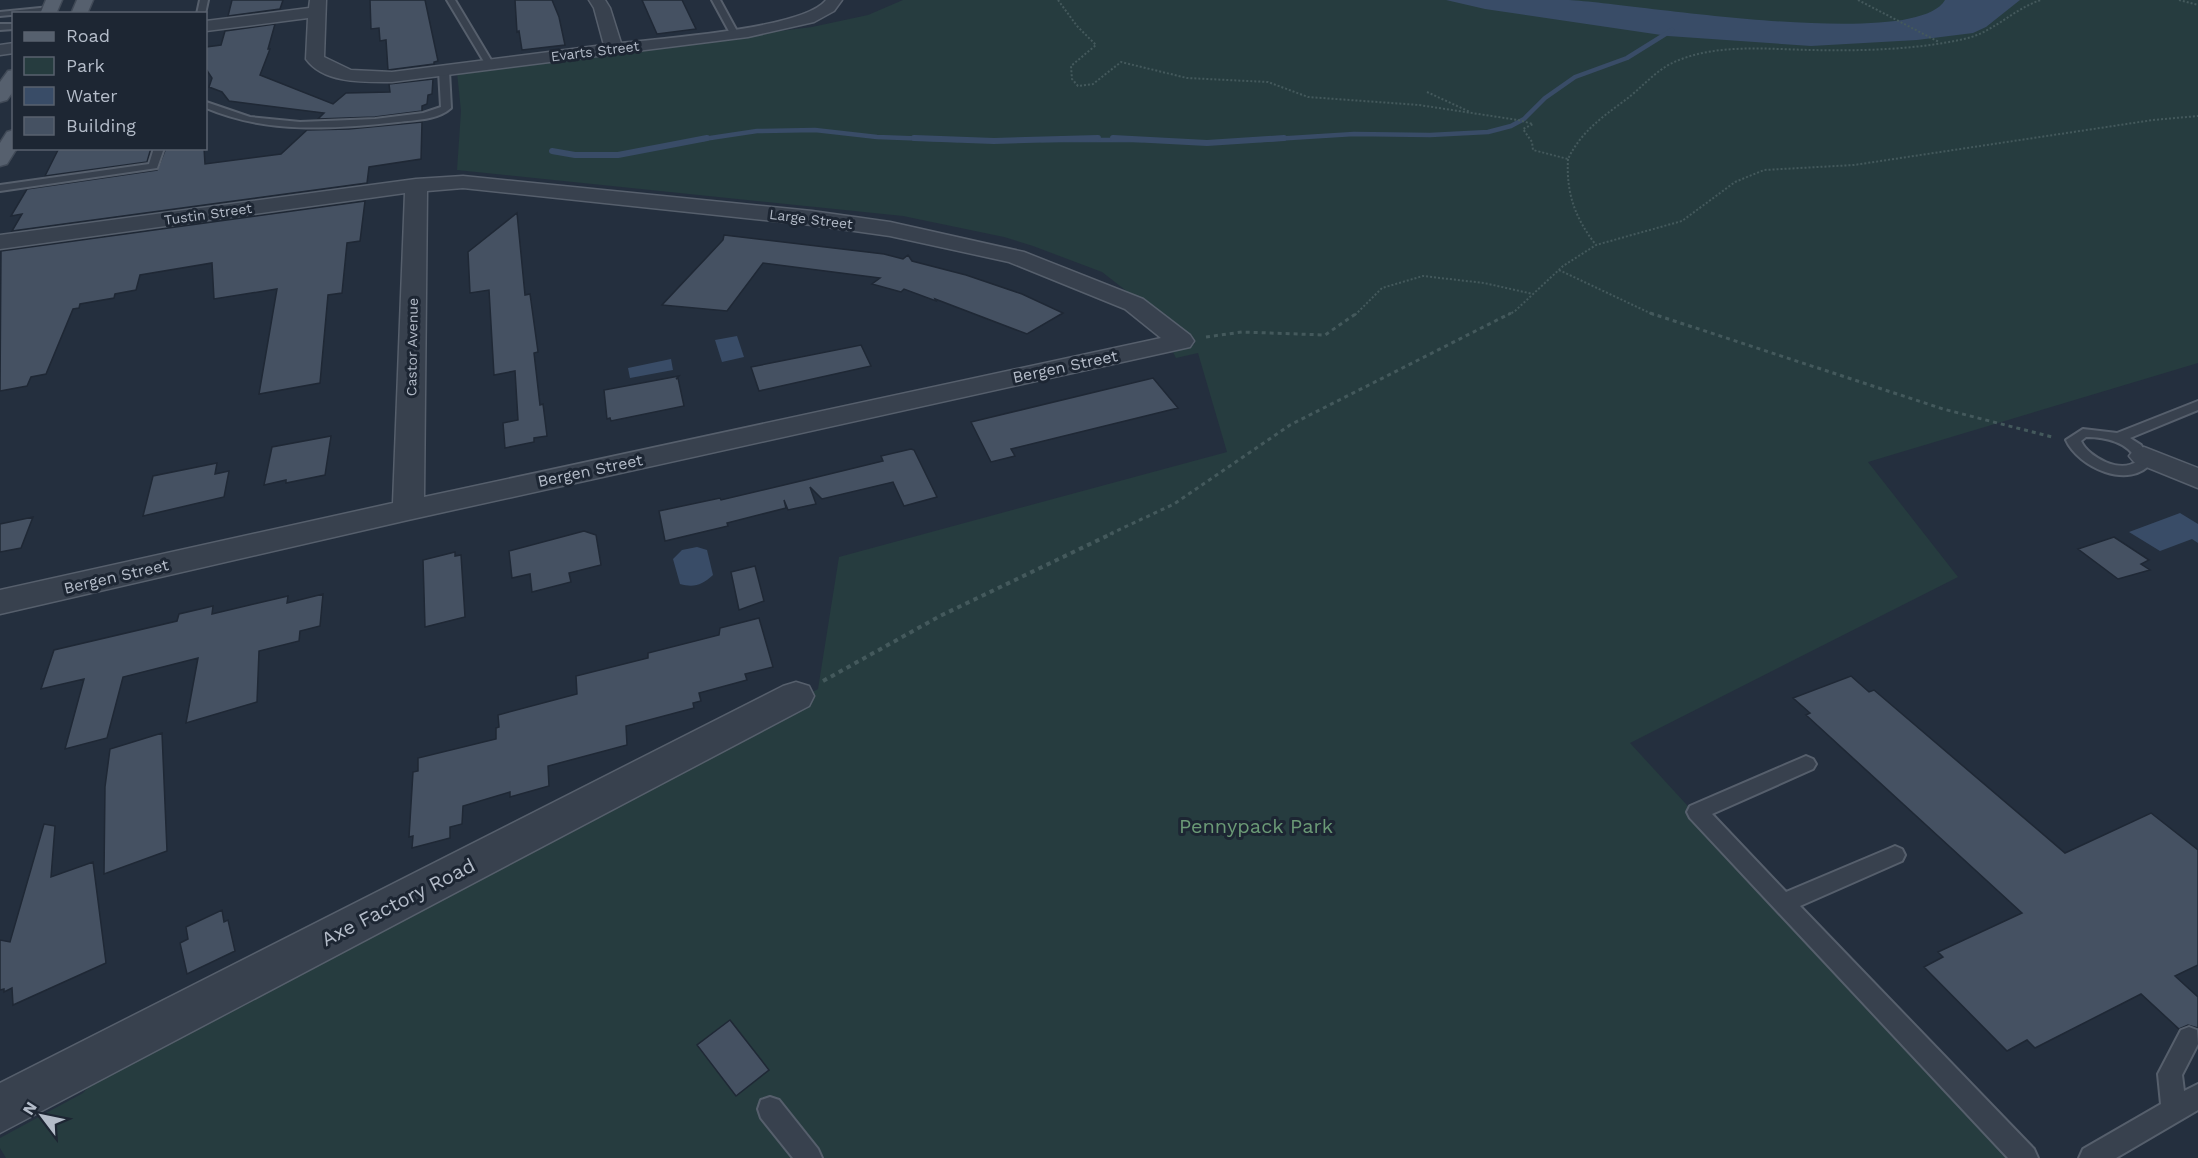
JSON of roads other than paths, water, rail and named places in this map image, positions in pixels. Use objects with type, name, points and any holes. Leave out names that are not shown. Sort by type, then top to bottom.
[{"type":"main road","points":[[0,160],[12,139]]},
{"type":"street","points":[[597,0],[602,8],[614,48]]},
{"type":"street","name":"Evarts Street","points":[[317,6],[318,37],[315,58],[329,70],[346,76],[392,77],[734,33],[802,21],[829,5]]},
{"type":"street","points":[[207,27],[317,6]]},
{"type":"street","name":"Large Street","points":[[416,185],[463,182],[679,203],[890,229],[1016,257],[1134,304],[1181,341]]},
{"type":"street","name":"Tustin Street","points":[[0,243],[416,185]]},
{"type":"street","name":"Castor Avenue","points":[[408,510],[416,185]]},
{"type":"street","name":"Bergen Street","points":[[0,602],[1181,341]]},
{"type":"street","points":[[2144,456],[2198,479]]},
{"type":"street","name":"Axe Factory Road","points":[[0,1108],[796,696]]},
{"type":"lane","points":[[451,0],[490,64]]},
{"type":"lane","points":[[716,0],[734,33]]},
{"type":"lane","points":[[15,12],[51,7]]},
{"type":"lane","points":[[207,105],[245,118],[284,123],[351,123],[426,116],[446,108],[444,71]]},
{"type":"lane","points":[[0,188],[153,166],[158,150]]},
{"type":"lane","points":[[2118,438],[2198,405]]},
{"type":"lane","points":[[2083,433],[2105,434],[2118,438],[2129,443],[2144,456],[2145,462],[2142,467],[2112,468],[2079,452],[2073,442],[2076,436],[2083,433]]},
{"type":"lane","points":[[1806,764],[1697,812],[2025,1158]]},
{"type":"lane","points":[[1783,903],[1895,855]]},
{"type":"lane","points":[[2174,1110],[2170,1074],[2189,1038]]},
{"type":"lane","points":[[2092,1158],[2198,1096]]},
{"type":"lane","points":[[770,1108],[809,1158]]},
{"type":"water","points":[[1446,0],[1569,0],[1768,21],[1829,24],[1882,22],[1923,15],[1945,0],[2020,0],[1986,27],[1973,33],[1917,40],[1811,46],[1668,36],[1485,9]]},
{"type":"water","points":[[737,336],[744,357],[722,362],[715,340]]},
{"type":"water","points":[[671,359],[673,370],[630,378],[628,368]]},
{"type":"water","points":[[2180,513],[2198,524],[2198,543],[2192,539],[2160,551],[2129,532]]},
{"type":"water","points":[[697,547],[707,550],[713,575],[698,585],[680,584],[673,559],[682,550]]},
{"type":"waterway","points":[[1260,140],[1354,134],[1430,135],[1488,132],[1511,126],[1524,119],[1545,98],[1575,77],[1627,58],[1672,30]]},
{"type":"waterway","points":[[697,140],[757,131],[815,130],[877,137],[958,140]]},
{"type":"waterway","points":[[552,151],[575,155],[618,155],[707,138]]},
{"type":"waterway","points":[[914,138],[994,141],[1098,138]]},
{"type":"waterway","points":[[1113,138],[1207,143],[1284,138]]},
{"type":"waterway","points":[[1041,140],[1143,140]]},
{"type":"park label","name":"Pennypack Park","points":[[1256,826]]}]
